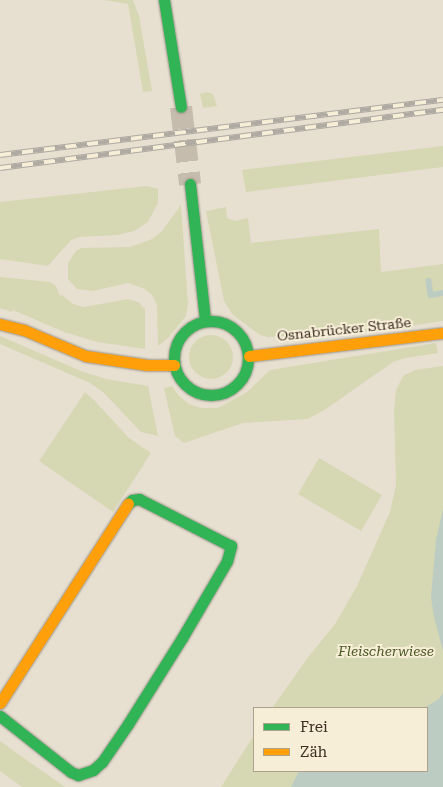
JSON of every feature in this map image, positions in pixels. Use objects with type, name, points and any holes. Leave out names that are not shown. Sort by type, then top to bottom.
[{"type":"main road","points":[[164,0],[181,107]]},
{"type":"main road","points":[[190,184],[205,320]]},
{"type":"main road","points":[[205,320],[219,321],[230,325],[243,338],[249,356],[242,380],[232,389],[221,394],[208,395],[195,392],[185,385],[174,365],[174,350],[178,340],[186,330],[205,320]]},
{"type":"main road","points":[[0,324],[24,330],[86,356],[147,365],[174,365]]},
{"type":"main road","name":"Osnabrücker Straße","points":[[249,356],[443,333]]},
{"type":"main road","points":[[0,702],[124,508],[132,500],[139,499],[231,546],[232,552],[182,638],[128,724],[93,770],[78,775],[71,772],[0,716]]},
{"type":"green space","points":[[104,0],[133,0],[139,16],[152,91],[143,92],[128,4]]},
{"type":"green space","points":[[207,92],[213,94],[217,106],[203,108],[200,94]]},
{"type":"green space","points":[[443,146],[443,167],[246,192],[242,170]]},
{"type":"green space","points":[[147,186],[158,189],[158,203],[148,222],[134,231],[118,235],[80,237],[71,240],[48,266],[0,259],[0,202]]},
{"type":"green space","points":[[181,205],[188,304],[186,316],[168,338],[158,346],[157,305],[152,295],[145,289],[128,283],[93,291],[77,289],[68,279],[68,263],[76,251],[81,248],[130,247],[152,239],[162,231]]},
{"type":"green space","points":[[226,207],[227,218],[235,221],[248,218],[251,243],[379,229],[381,272],[443,264],[443,321],[374,331],[268,337],[260,335],[233,315],[224,301],[206,211]]},
{"type":"green space","points":[[0,277],[50,282],[56,286],[60,296],[62,295],[73,304],[84,307],[128,299],[138,302],[145,309],[145,349],[97,342],[64,332],[13,310],[12,312],[0,308]]},
{"type":"green space","points":[[211,335],[223,339],[229,345],[233,357],[229,369],[223,375],[211,379],[199,375],[193,369],[189,357],[193,345],[199,339]]},
{"type":"green space","points":[[0,336],[81,371],[106,379],[148,386],[158,436],[141,432],[104,393],[90,383],[0,344]]},
{"type":"green space","points":[[436,343],[438,353],[405,358],[393,362],[326,409],[308,419],[243,423],[184,443],[175,436],[164,388],[172,386],[178,395],[189,404],[201,408],[218,408],[247,392],[270,370]]},
{"type":"green space","name":"Fleischerwiese","points":[[443,366],[443,787],[221,787],[253,737],[253,772],[428,772],[428,707],[273,707],[309,656],[335,624],[357,586],[390,512],[396,485],[394,411],[396,390],[403,376],[415,370]]},
{"type":"green space","points":[[85,392],[129,438],[151,453],[113,512],[39,461]]},
{"type":"green space","points":[[319,458],[382,495],[361,531],[298,494]]},
{"type":"green space","points":[[0,741],[65,787],[22,787],[0,771]]},
{"type":"shaded area","points":[[443,509],[443,651],[431,597],[436,540]]},
{"type":"shaded area","points":[[443,693],[443,787],[291,787],[298,772],[428,772],[428,707],[426,707],[439,699]]},
{"type":"waterway","points":[[429,281],[431,295],[443,293]]},
{"type":"tunnel","points":[[181,107],[190,184]]},
{"type":"railway","points":[[0,155],[443,100]]},
{"type":"railway","points":[[0,168],[443,110]]},
{"type":"traffic: fast","points":[[164,0],[181,107]]},
{"type":"traffic: fast","points":[[190,184],[205,320]]},
{"type":"traffic: fast","points":[[204,321],[218,321],[232,327],[242,337],[248,351],[248,358],[246,372],[232,389],[218,395],[204,395],[190,389],[180,379],[174,365],[174,351],[180,337],[190,327],[204,321]]},
{"type":"traffic: fast","points":[[0,716],[71,772],[78,775],[93,770],[102,762],[128,724],[182,638],[227,561],[231,546],[139,499],[132,500],[128,504]]},
{"type":"traffic: slow","points":[[0,324],[24,330],[86,356],[147,365],[174,365]]},
{"type":"traffic: slow","points":[[249,356],[443,333]]},
{"type":"traffic: slow","points":[[0,703],[128,504]]}]
